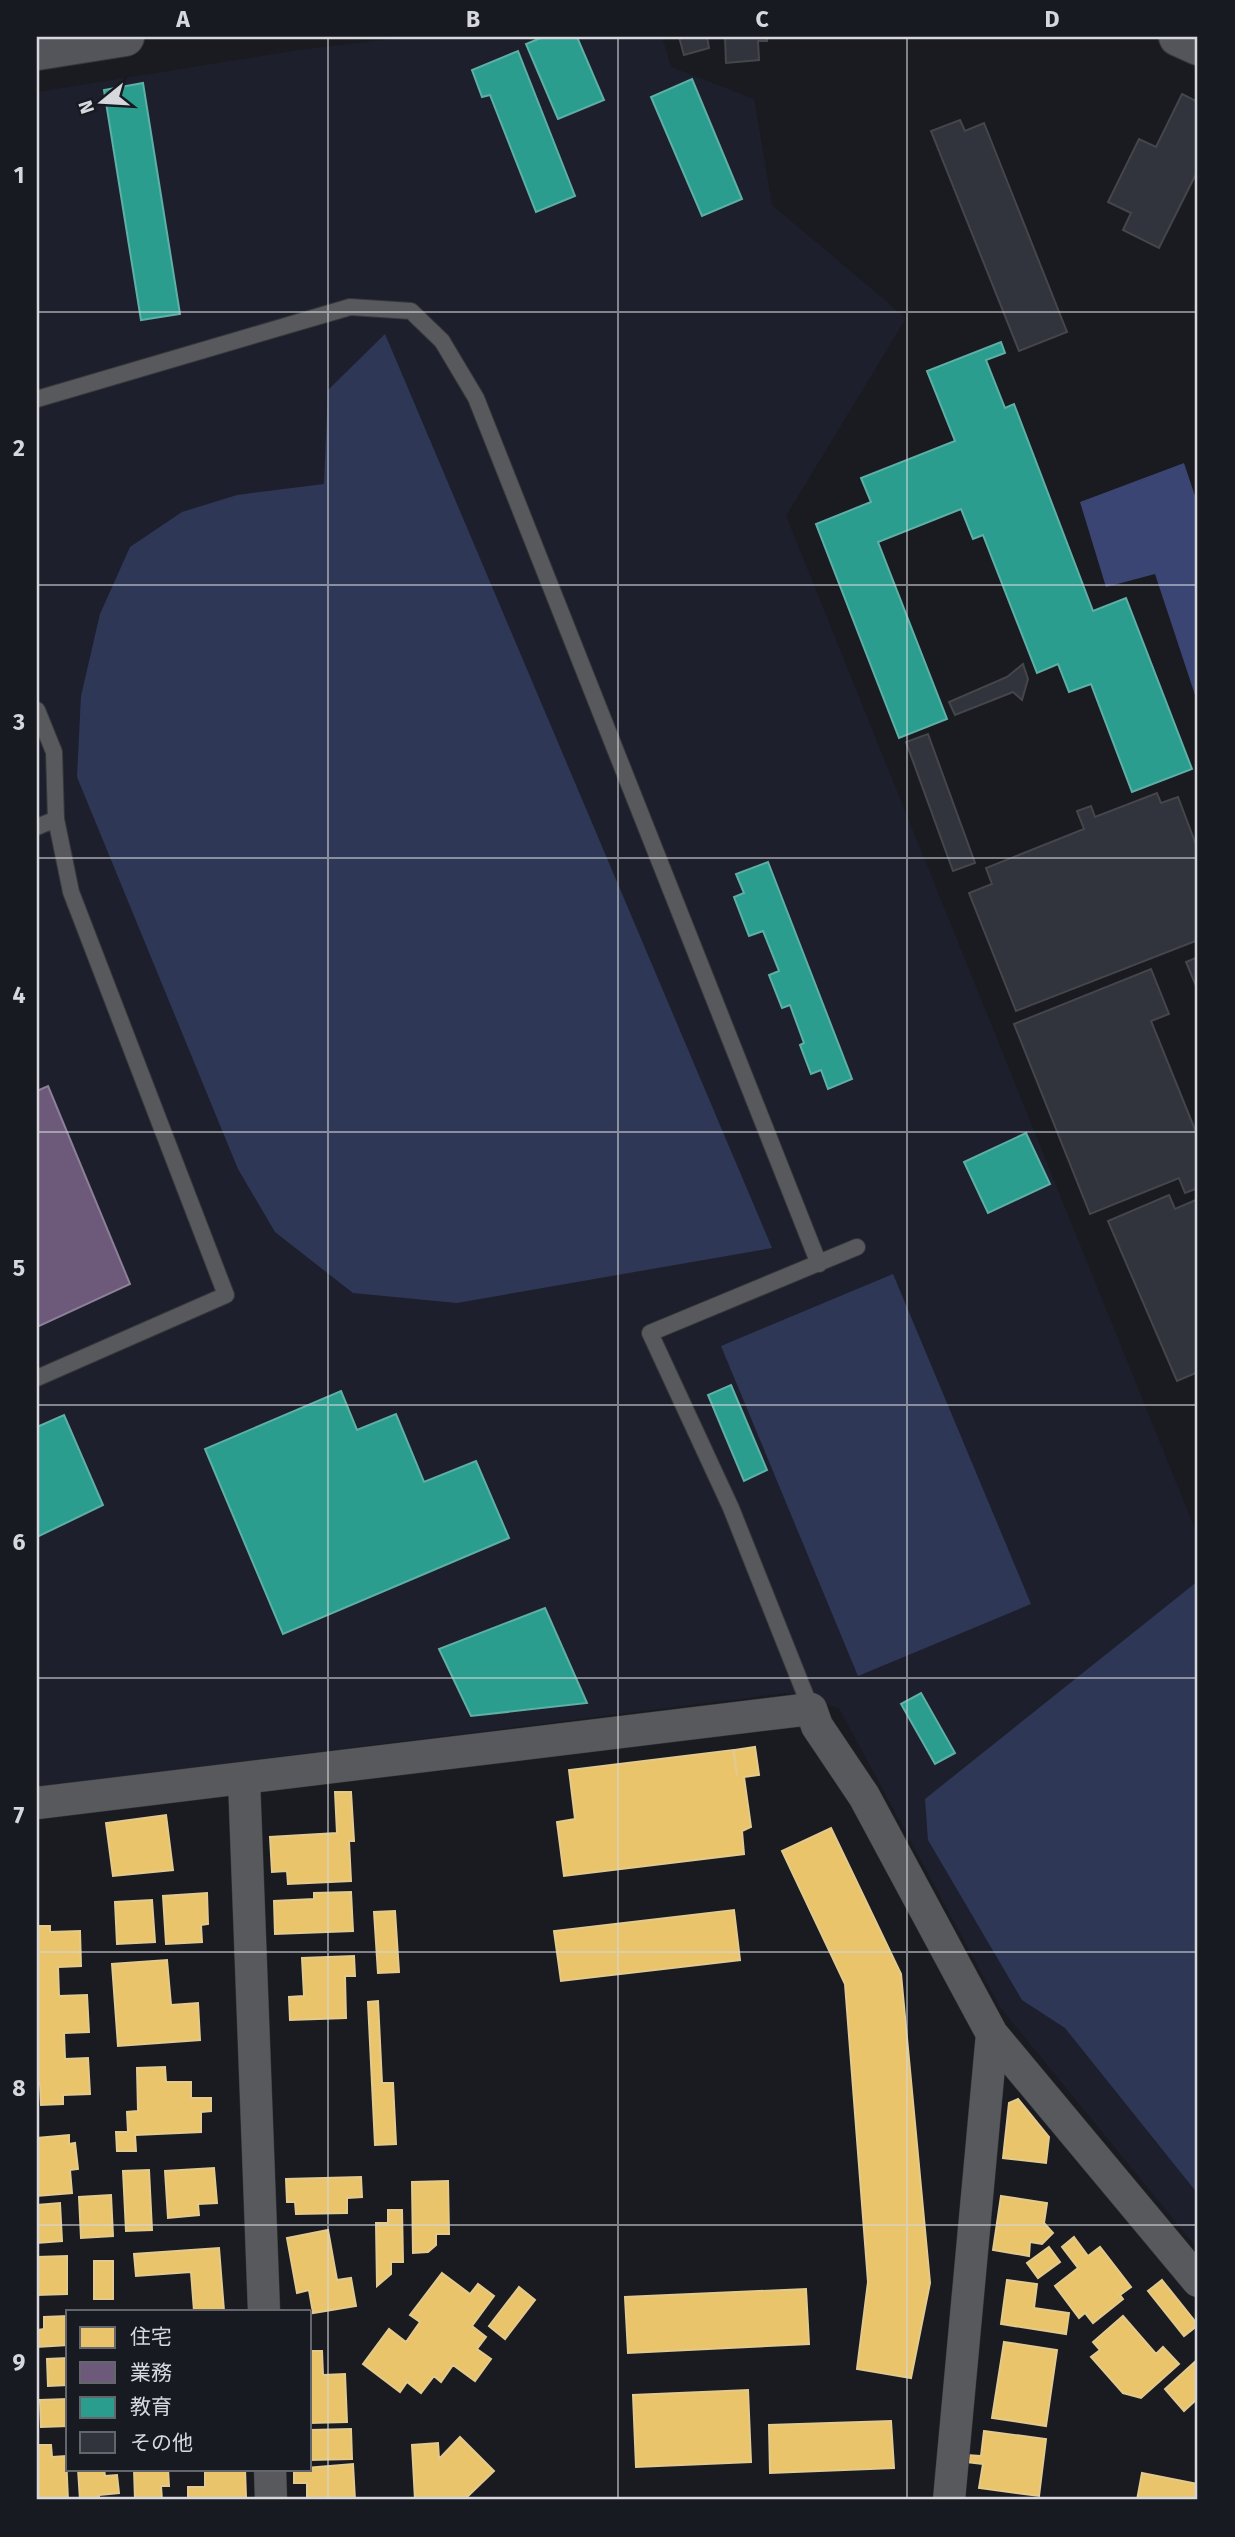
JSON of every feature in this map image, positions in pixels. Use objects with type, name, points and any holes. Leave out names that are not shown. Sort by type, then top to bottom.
[{"type":"street","points":[[37,51],[125,37]]},
{"type":"street","points":[[37,1803],[811,1709],[817,1726],[864,1796],[992,2034],[1198,2281]]},
{"type":"street","points":[[244,1779],[264,2310]]},
{"type":"street","points":[[949,2500],[992,2034]]},
{"type":"street","points":[[270,2470],[271,2500]]},
{"type":"lane","points":[[37,399],[350,307],[411,311],[442,341],[477,398],[819,1264]]},
{"type":"lane","points":[[37,710],[54,752],[56,819],[71,892],[226,1295],[37,1378]]},
{"type":"lane","points":[[37,827],[56,819]]},
{"type":"lane","points":[[811,1709],[731,1508],[650,1333],[857,1247]]},
{"type":"shaded area","points":[[409,37],[662,37],[671,67],[754,99],[772,205],[906,318],[786,516],[1198,1537],[1198,2249],[1000,2007],[839,1708],[786,1693],[37,1787],[37,92],[299,50]]},
{"type":"shaded area","points":[[385,334],[772,1248],[457,1303],[353,1293],[275,1232],[238,1169],[77,777],[81,696],[100,614],[130,547],[182,512],[237,495],[324,484],[328,390]]},
{"type":"shaded area","points":[[1184,463],[1198,505],[1198,704],[1155,574],[1106,587],[1080,502]]},
{"type":"shaded area","points":[[893,1274],[1031,1604],[858,1676],[721,1346]]},
{"type":"shaded area","points":[[1198,1581],[1198,2194],[1065,2028],[1022,2000],[928,1840],[925,1799]]},
{"type":"building: 住宅","points":[[755,1747],[759,1775],[744,1777],[751,1827],[742,1831],[744,1854],[564,1876],[557,1822],[575,1819],[569,1770],[733,1750],[737,1776],[734,1750]]},
{"type":"building: 住宅","points":[[335,1792],[351,1792],[354,1841],[349,1841],[351,1881],[288,1884],[287,1871],[272,1872],[270,1837],[337,1833]]},
{"type":"building: 住宅","points":[[166,1815],[173,1870],[113,1876],[106,1823]]},
{"type":"building: 住宅","points":[[831,1828],[901,1974],[930,2283],[911,2378],[857,2369],[868,2282],[845,1984],[782,1851]]},
{"type":"building: 住宅","points":[[351,1892],[353,1931],[275,1934],[274,1901],[314,1899],[314,1893]]},
{"type":"building: 住宅","points":[[207,1893],[208,1924],[201,1925],[202,1942],[166,1944],[163,1896]]},
{"type":"building: 住宅","points":[[152,1900],[155,1942],[117,1944],[115,1902]]},
{"type":"building: 住宅","points":[[734,1910],[740,1960],[561,1981],[554,1931]]},
{"type":"building: 住宅","points":[[395,1911],[399,1972],[378,1973],[374,1912]]},
{"type":"building: 住宅","points":[[37,1926],[50,1926],[50,1932],[80,1931],[81,1966],[58,1967],[59,1996],[87,1995],[89,2032],[64,2033],[65,2059],[88,2058],[90,2094],[63,2095],[63,2104],[41,2105],[40,2084],[37,2084]]},
{"type":"building: 住宅","points":[[354,1956],[355,1976],[345,1976],[346,2018],[290,2020],[289,1997],[304,1996],[302,1958]]},
{"type":"building: 住宅","points":[[167,1960],[171,2005],[198,2003],[200,2040],[118,2046],[112,1964]]},
{"type":"building: 住宅","points":[[378,2001],[382,2083],[393,2083],[396,2144],[375,2145],[368,2002]]},
{"type":"building: 住宅","points":[[165,2067],[166,2082],[191,2082],[191,2098],[211,2098],[211,2111],[201,2112],[201,2132],[135,2135],[136,2151],[117,2151],[116,2132],[128,2132],[127,2112],[138,2111],[137,2068]]},
{"type":"building: 住宅","points":[[1018,2099],[1049,2137],[1046,2163],[1003,2158],[1009,2103]]},
{"type":"building: 住宅","points":[[69,2135],[69,2144],[75,2143],[78,2169],[70,2170],[72,2193],[37,2196],[37,2138]]},
{"type":"building: 住宅","points":[[214,2168],[217,2203],[198,2204],[199,2215],[168,2218],[165,2171]]},
{"type":"building: 住宅","points":[[149,2170],[152,2230],[126,2231],[123,2171]]},
{"type":"building: 住宅","points":[[361,2177],[362,2197],[347,2198],[347,2213],[296,2214],[295,2202],[287,2202],[286,2179]]},
{"type":"building: 住宅","points":[[448,2181],[449,2234],[436,2234],[436,2245],[428,2252],[413,2253],[412,2182]]},
{"type":"building: 住宅","points":[[111,2195],[113,2236],[81,2238],[79,2197]]},
{"type":"building: 住宅","points":[[1001,2196],[1047,2203],[1044,2223],[1053,2233],[1042,2244],[1030,2242],[1029,2256],[993,2250]]},
{"type":"building: 住宅","points":[[60,2203],[62,2241],[37,2243],[37,2205]]},
{"type":"building: 住宅","points":[[388,2210],[402,2210],[403,2262],[391,2262],[391,2274],[377,2286],[376,2223],[388,2223]]},
{"type":"building: 住宅","points":[[328,2230],[337,2280],[351,2278],[356,2306],[313,2313],[309,2290],[297,2293],[287,2238]]},
{"type":"building: 住宅","points":[[1074,2237],[1088,2256],[1100,2247],[1131,2287],[1120,2295],[1123,2299],[1093,2323],[1085,2313],[1079,2318],[1055,2286],[1078,2268],[1062,2247]]},
{"type":"building: 住宅","points":[[1049,2247],[1060,2262],[1038,2278],[1027,2263]]},
{"type":"building: 住宅","points":[[219,2248],[224,2310],[194,2310],[191,2272],[136,2276],[134,2254]]},
{"type":"building: 住宅","points":[[67,2256],[67,2294],[37,2295],[37,2257]]},
{"type":"building: 住宅","points":[[94,2261],[113,2261],[113,2299],[94,2299]]},
{"type":"building: 住宅","points":[[442,2273],[470,2294],[478,2284],[494,2296],[472,2326],[486,2337],[477,2349],[491,2359],[475,2381],[453,2365],[441,2382],[434,2376],[421,2393],[407,2382],[400,2392],[363,2364],[389,2329],[406,2342],[420,2322],[410,2315]]},
{"type":"building: 住宅","points":[[1007,2280],[1037,2284],[1034,2308],[1069,2313],[1066,2334],[1001,2324]]},
{"type":"building: 住宅","points":[[1162,2280],[1198,2325],[1184,2336],[1148,2291]]},
{"type":"building: 住宅","points":[[519,2287],[535,2300],[505,2339],[489,2326]]},
{"type":"building: 住宅","points":[[806,2289],[809,2344],[628,2353],[625,2297]]},
{"type":"building: 住宅","points":[[66,2316],[66,2345],[37,2347],[37,2330],[44,2329],[44,2317]]},
{"type":"building: 住宅","points":[[1123,2316],[1156,2354],[1163,2347],[1179,2364],[1141,2398],[1123,2393],[1091,2357],[1100,2350],[1093,2342]]},
{"type":"building: 住宅","points":[[1004,2342],[1057,2350],[1046,2426],[992,2418]]},
{"type":"building: 住宅","points":[[312,2351],[322,2351],[323,2375],[345,2374],[347,2422],[312,2423]]},
{"type":"building: 住宅","points":[[66,2358],[66,2385],[48,2386],[47,2359]]},
{"type":"building: 住宅","points":[[1198,2359],[1198,2398],[1184,2411],[1165,2389]]},
{"type":"building: 住宅","points":[[748,2390],[751,2462],[636,2467],[633,2395]]},
{"type":"building: 住宅","points":[[66,2399],[66,2426],[41,2427],[40,2400]]},
{"type":"building: 住宅","points":[[891,2421],[894,2468],[770,2473],[769,2425]]},
{"type":"building: 住宅","points":[[351,2429],[352,2459],[312,2460],[312,2430]]},
{"type":"building: 住宅","points":[[984,2431],[1046,2439],[1039,2496],[979,2488],[983,2464],[967,2462],[967,2455],[981,2456]]},
{"type":"building: 住宅","points":[[460,2437],[494,2471],[466,2498],[415,2500],[412,2445],[438,2443],[439,2459]]},
{"type":"building: 住宅","points":[[37,2445],[51,2445],[52,2457],[66,2456],[68,2500],[37,2500]]},
{"type":"building: 住宅","points":[[353,2464],[355,2500],[307,2500],[307,2483],[294,2483],[294,2470],[312,2470],[312,2467]]},
{"type":"building: 住宅","points":[[78,2470],[104,2470],[105,2476],[117,2475],[119,2493],[99,2495],[99,2500],[80,2500]]},
{"type":"building: 住宅","points":[[134,2470],[168,2470],[169,2486],[161,2486],[162,2500],[135,2500]]},
{"type":"building: 住宅","points":[[205,2470],[245,2470],[246,2497],[243,2500],[188,2500],[188,2487],[205,2487]]},
{"type":"building: 住宅","points":[[1142,2473],[1198,2484],[1198,2500],[1137,2500]]},
{"type":"building: 業務","points":[[48,1086],[130,1284],[37,1327],[37,1091]]},
{"type":"building: 教育","points":[[543,37],[577,37],[604,100],[558,119],[526,44]]},
{"type":"building: 教育","points":[[518,51],[575,196],[536,212],[490,95],[482,97],[472,70]]},
{"type":"building: 教育","points":[[692,79],[742,199],[702,216],[651,97]]},
{"type":"building: 教育","points":[[143,83],[180,314],[141,320],[104,90]]},
{"type":"building: 教育","points":[[1001,342],[1005,353],[986,360],[1005,408],[1014,404],[1093,611],[1126,598],[1192,769],[1132,792],[1091,684],[1069,692],[1058,664],[1037,673],[983,535],[973,539],[961,509],[878,542],[947,719],[899,738],[816,524],[871,502],[861,478],[955,441],[927,371]]},
{"type":"building: 教育","points":[[768,862],[852,1079],[828,1089],[821,1070],[811,1074],[800,1045],[804,1043],[790,1005],[782,1008],[769,975],[779,971],[763,931],[749,936],[734,897],[744,893],[736,874]]},
{"type":"building: 教育","points":[[1026,1133],[1050,1184],[988,1213],[964,1162]]},
{"type":"building: 教育","points":[[731,1385],[767,1470],[744,1481],[708,1395]]},
{"type":"building: 教育","points":[[341,1391],[357,1430],[396,1414],[424,1482],[476,1461],[509,1538],[283,1634],[205,1449]]},
{"type":"building: 教育","points":[[64,1415],[103,1505],[37,1537],[37,1427]]},
{"type":"building: 教育","points":[[545,1608],[587,1703],[471,1716],[439,1649]]},
{"type":"building: 教育","points":[[921,1693],[955,1753],[935,1764],[901,1704]]},
{"type":"building: その他","points":[[679,37],[707,37],[709,48],[684,55]]},
{"type":"building: その他","points":[[725,37],[767,37],[767,41],[758,41],[759,60],[726,63]]},
{"type":"building: その他","points":[[1182,94],[1198,102],[1198,170],[1159,248],[1123,230],[1131,213],[1108,202],[1139,139],[1156,147]]},
{"type":"building: その他","points":[[960,120],[965,131],[984,123],[1067,332],[1019,351],[931,131]]},
{"type":"building: その他","points":[[1023,664],[1028,679],[1022,700],[1013,692],[955,715],[949,702],[1007,677]]},
{"type":"building: その他","points":[[928,734],[975,863],[953,871],[906,742]]},
{"type":"building: その他","points":[[1157,793],[1161,803],[1178,797],[1198,850],[1198,940],[1016,1011],[969,893],[992,884],[986,868],[1084,829],[1077,811],[1091,806],[1095,817]]},
{"type":"building: その他","points":[[1198,957],[1198,985],[1196,986],[1186,962]]},
{"type":"building: その他","points":[[1151,969],[1169,1014],[1151,1021],[1198,1137],[1198,1188],[1185,1193],[1179,1178],[1090,1214],[1014,1024]]},
{"type":"building: その他","points":[[1169,1195],[1175,1209],[1198,1199],[1198,1372],[1177,1381],[1108,1221]]}]
